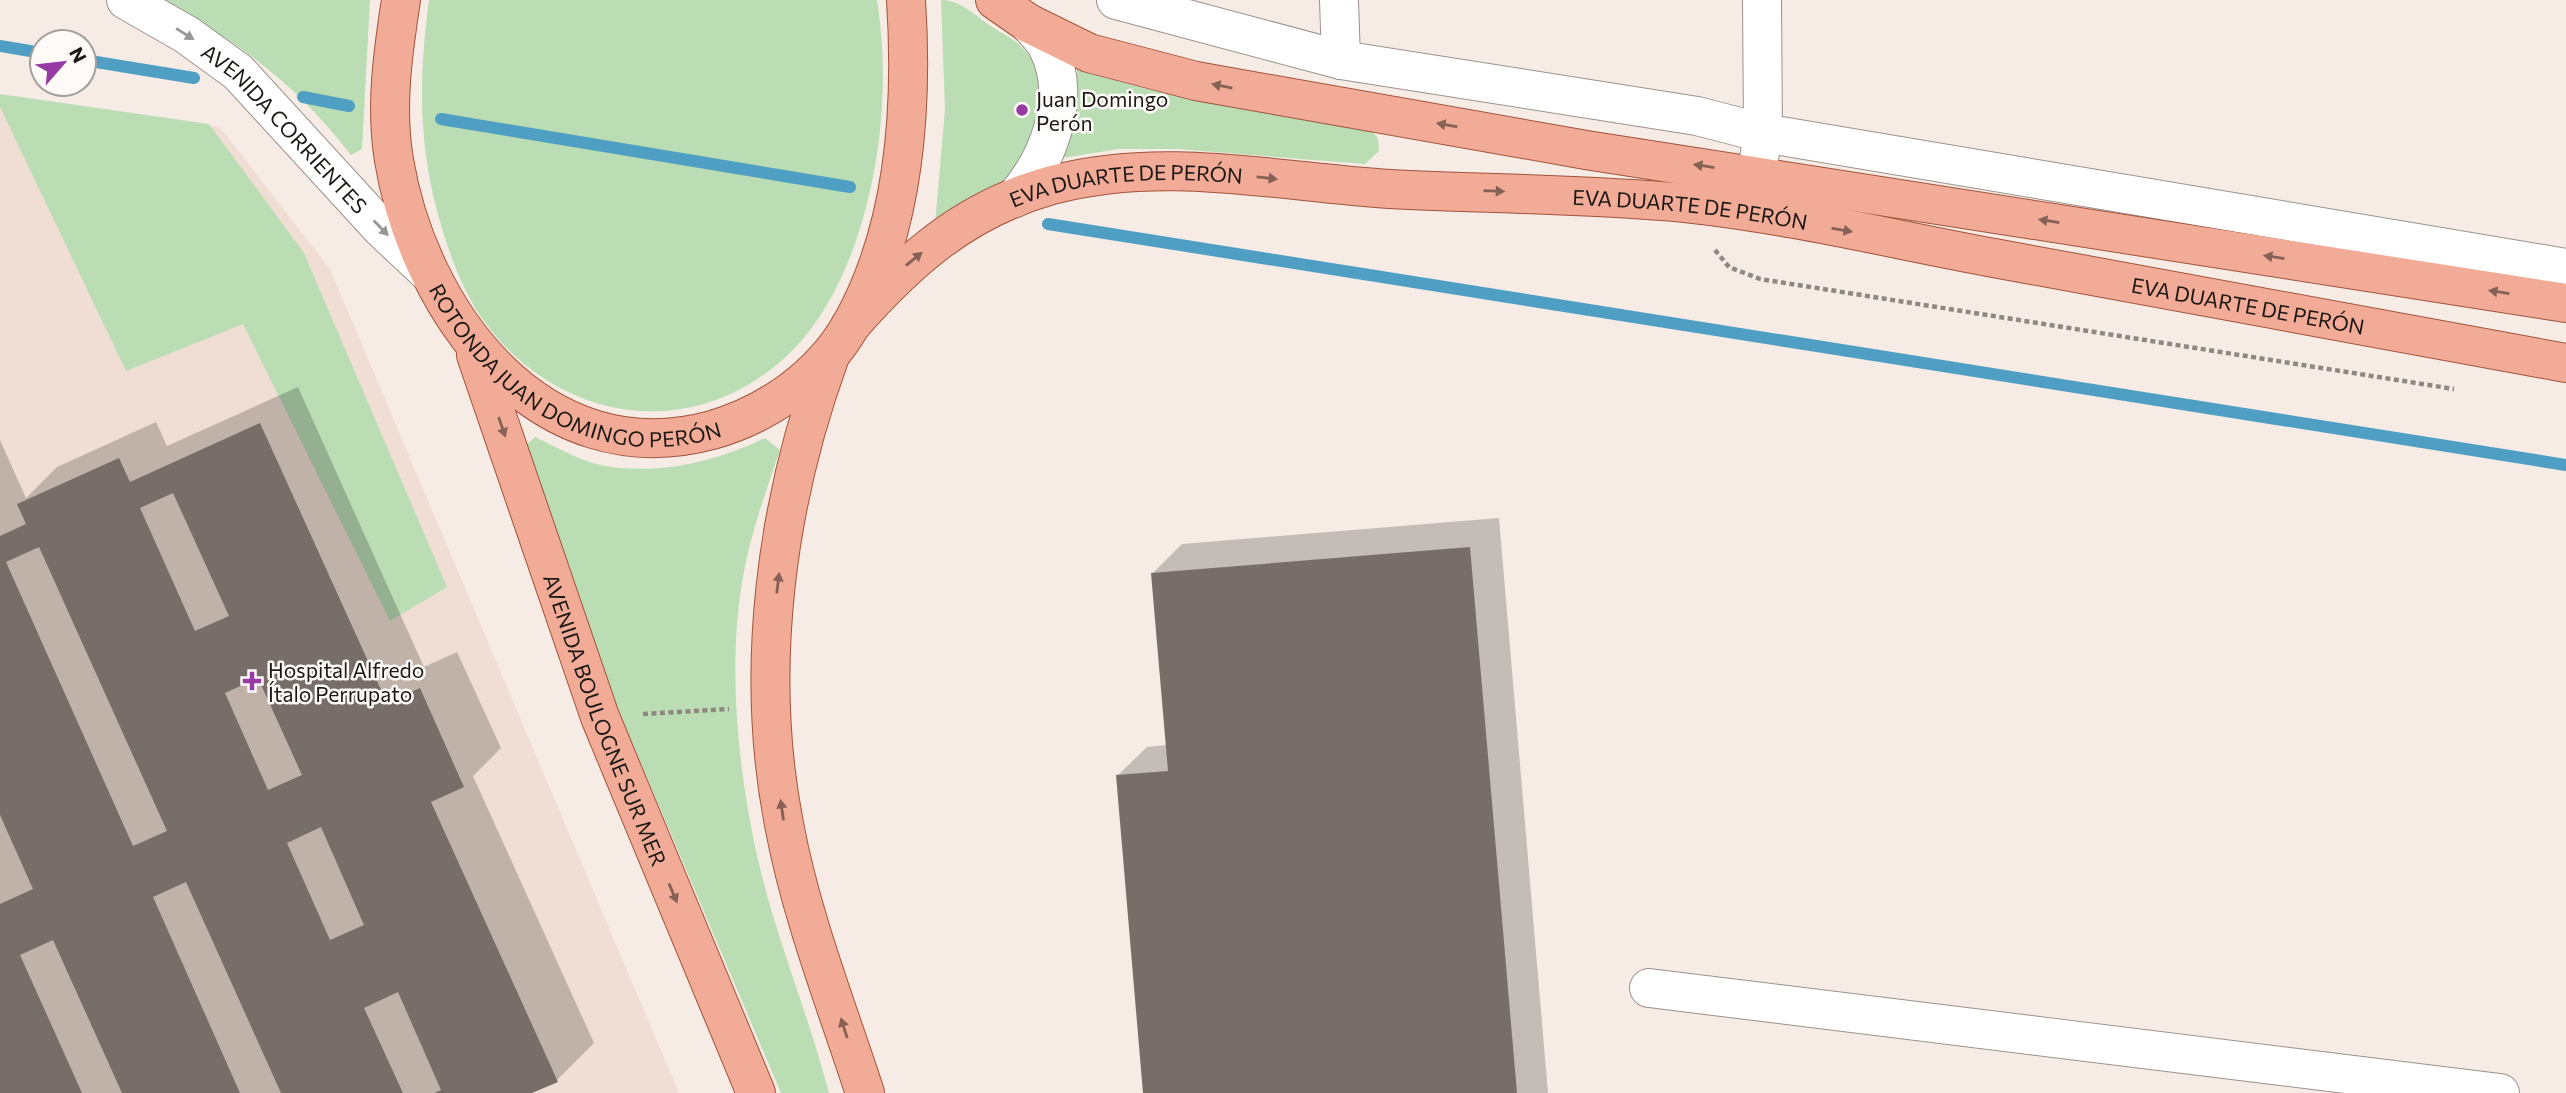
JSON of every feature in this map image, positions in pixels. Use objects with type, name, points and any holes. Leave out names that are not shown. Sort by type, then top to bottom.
[{"type":"main road","name":"ROTONDA JUAN DOMINGO PERÓN","points":[[401,0],[392,56],[390,100],[394,160],[410,223],[431,275],[469,341],[506,380],[548,410],[591,429],[638,439],[685,438],[772,405],[811,376],[841,338],[870,284],[887,233],[898,180],[907,120],[906,0]]},
{"type":"main road","name":"EVA DUARTE DE PERÓN","points":[[995,0],[1028,23],[1089,53],[1196,81],[1586,150],[1757,174],[2566,303]]},
{"type":"main road","name":"EVA DUARTE DE PERÓN","points":[[841,338],[913,259],[967,222],[1015,198],[1049,186],[1111,173],[1184,170],[1391,189],[1539,193],[1689,204],[2566,363]]},
{"type":"main road","points":[[841,338],[808,422],[790,496],[771,640],[770,706],[783,824],[804,909],[864,1093]]},
{"type":"main road","name":"AVENIDA BOULOGNE SUR MER","points":[[469,341],[497,413],[600,717],[756,1093]]},
{"type":"street","name":"AVENIDA CORRIENTES","points":[[126,0],[187,35],[238,72],[380,228],[431,275]]},
{"type":"street","points":[[1116,0],[1341,60],[1697,116],[1763,133],[2566,268]]},
{"type":"street","points":[[1339,0],[1341,60]]},
{"type":"street","points":[[1757,174],[1763,133],[1762,0]]},
{"type":"street","points":[[1015,198],[1040,163],[1055,117],[1058,83],[1048,47],[1028,23]]},
{"type":"street","points":[[1649,988],[2500,1093]]},
{"type":"path","points":[[600,717],[770,706]]},
{"type":"shaded area","name":"Hospital Alfredo Ítalo Perrupato","points":[[0,101],[220,127],[330,269],[679,1093],[0,1093]]},
{"type":"green space","points":[[157,0],[370,0],[362,149],[351,155],[331,130],[287,85],[213,30]]},
{"type":"green space","points":[[429,0],[877,0],[883,72],[881,120],[870,191],[857,238],[838,284],[813,326],[797,345],[780,362],[742,388],[701,405],[660,411],[619,408],[579,397],[542,377],[508,349],[479,314],[468,295],[450,253],[435,202],[422,117],[423,60]]},
{"type":"green space","points":[[941,0],[963,7],[1021,47],[1033,61],[1037,72],[1038,100],[1032,132],[1015,169],[988,193],[935,224],[945,110]]},
{"type":"green space","points":[[1077,70],[1154,91],[1370,130],[1378,138],[1379,151],[1365,164],[1177,149],[1119,149],[1062,158],[1075,115]]},
{"type":"green space","points":[[0,94],[209,124],[304,253],[447,587],[390,621],[243,324],[126,371],[0,107]]},
{"type":"green space","points":[[535,437],[583,460],[621,468],[685,465],[726,454],[765,438],[780,450],[753,533],[742,583],[736,652],[737,724],[746,796],[759,864],[829,1093],[781,1093],[591,641],[523,448]]},
{"type":"building","points":[[260,423],[387,703],[420,688],[464,787],[431,802],[558,1082],[532,1093],[434,1093],[441,1090],[398,992],[364,1008],[403,1093],[281,1093],[186,882],[153,897],[240,1093],[122,1093],[53,940],[20,955],[82,1093],[0,1093],[0,904],[33,889],[0,815],[0,536],[26,524],[17,504],[119,458],[130,482]],"holes":[[[173,493],[229,616],[195,631],[140,508]],[[39,547],[167,831],[133,846],[6,562]],[[258,678],[302,775],[268,790],[225,693]],[[321,827],[364,925],[330,940],[287,843]]]},
{"type":"building","points":[[1470,547],[1517,1093],[1143,1093],[1116,775],[1168,771],[1151,573]]},
{"type":"waterway","points":[[0,46],[28,51]]},
{"type":"waterway","points":[[98,62],[194,78]]},
{"type":"waterway","points":[[303,97],[349,106]]},
{"type":"waterway","points":[[441,119],[850,187]]},
{"type":"waterway","points":[[1048,224],[2566,465]]},
{"type":"place","name":"Juan Domingo Perón","points":[[1022,110]]},
{"type":"place","name":"Hospital Alfredo Ítalo Perrupato","points":[[252,681]]}]
